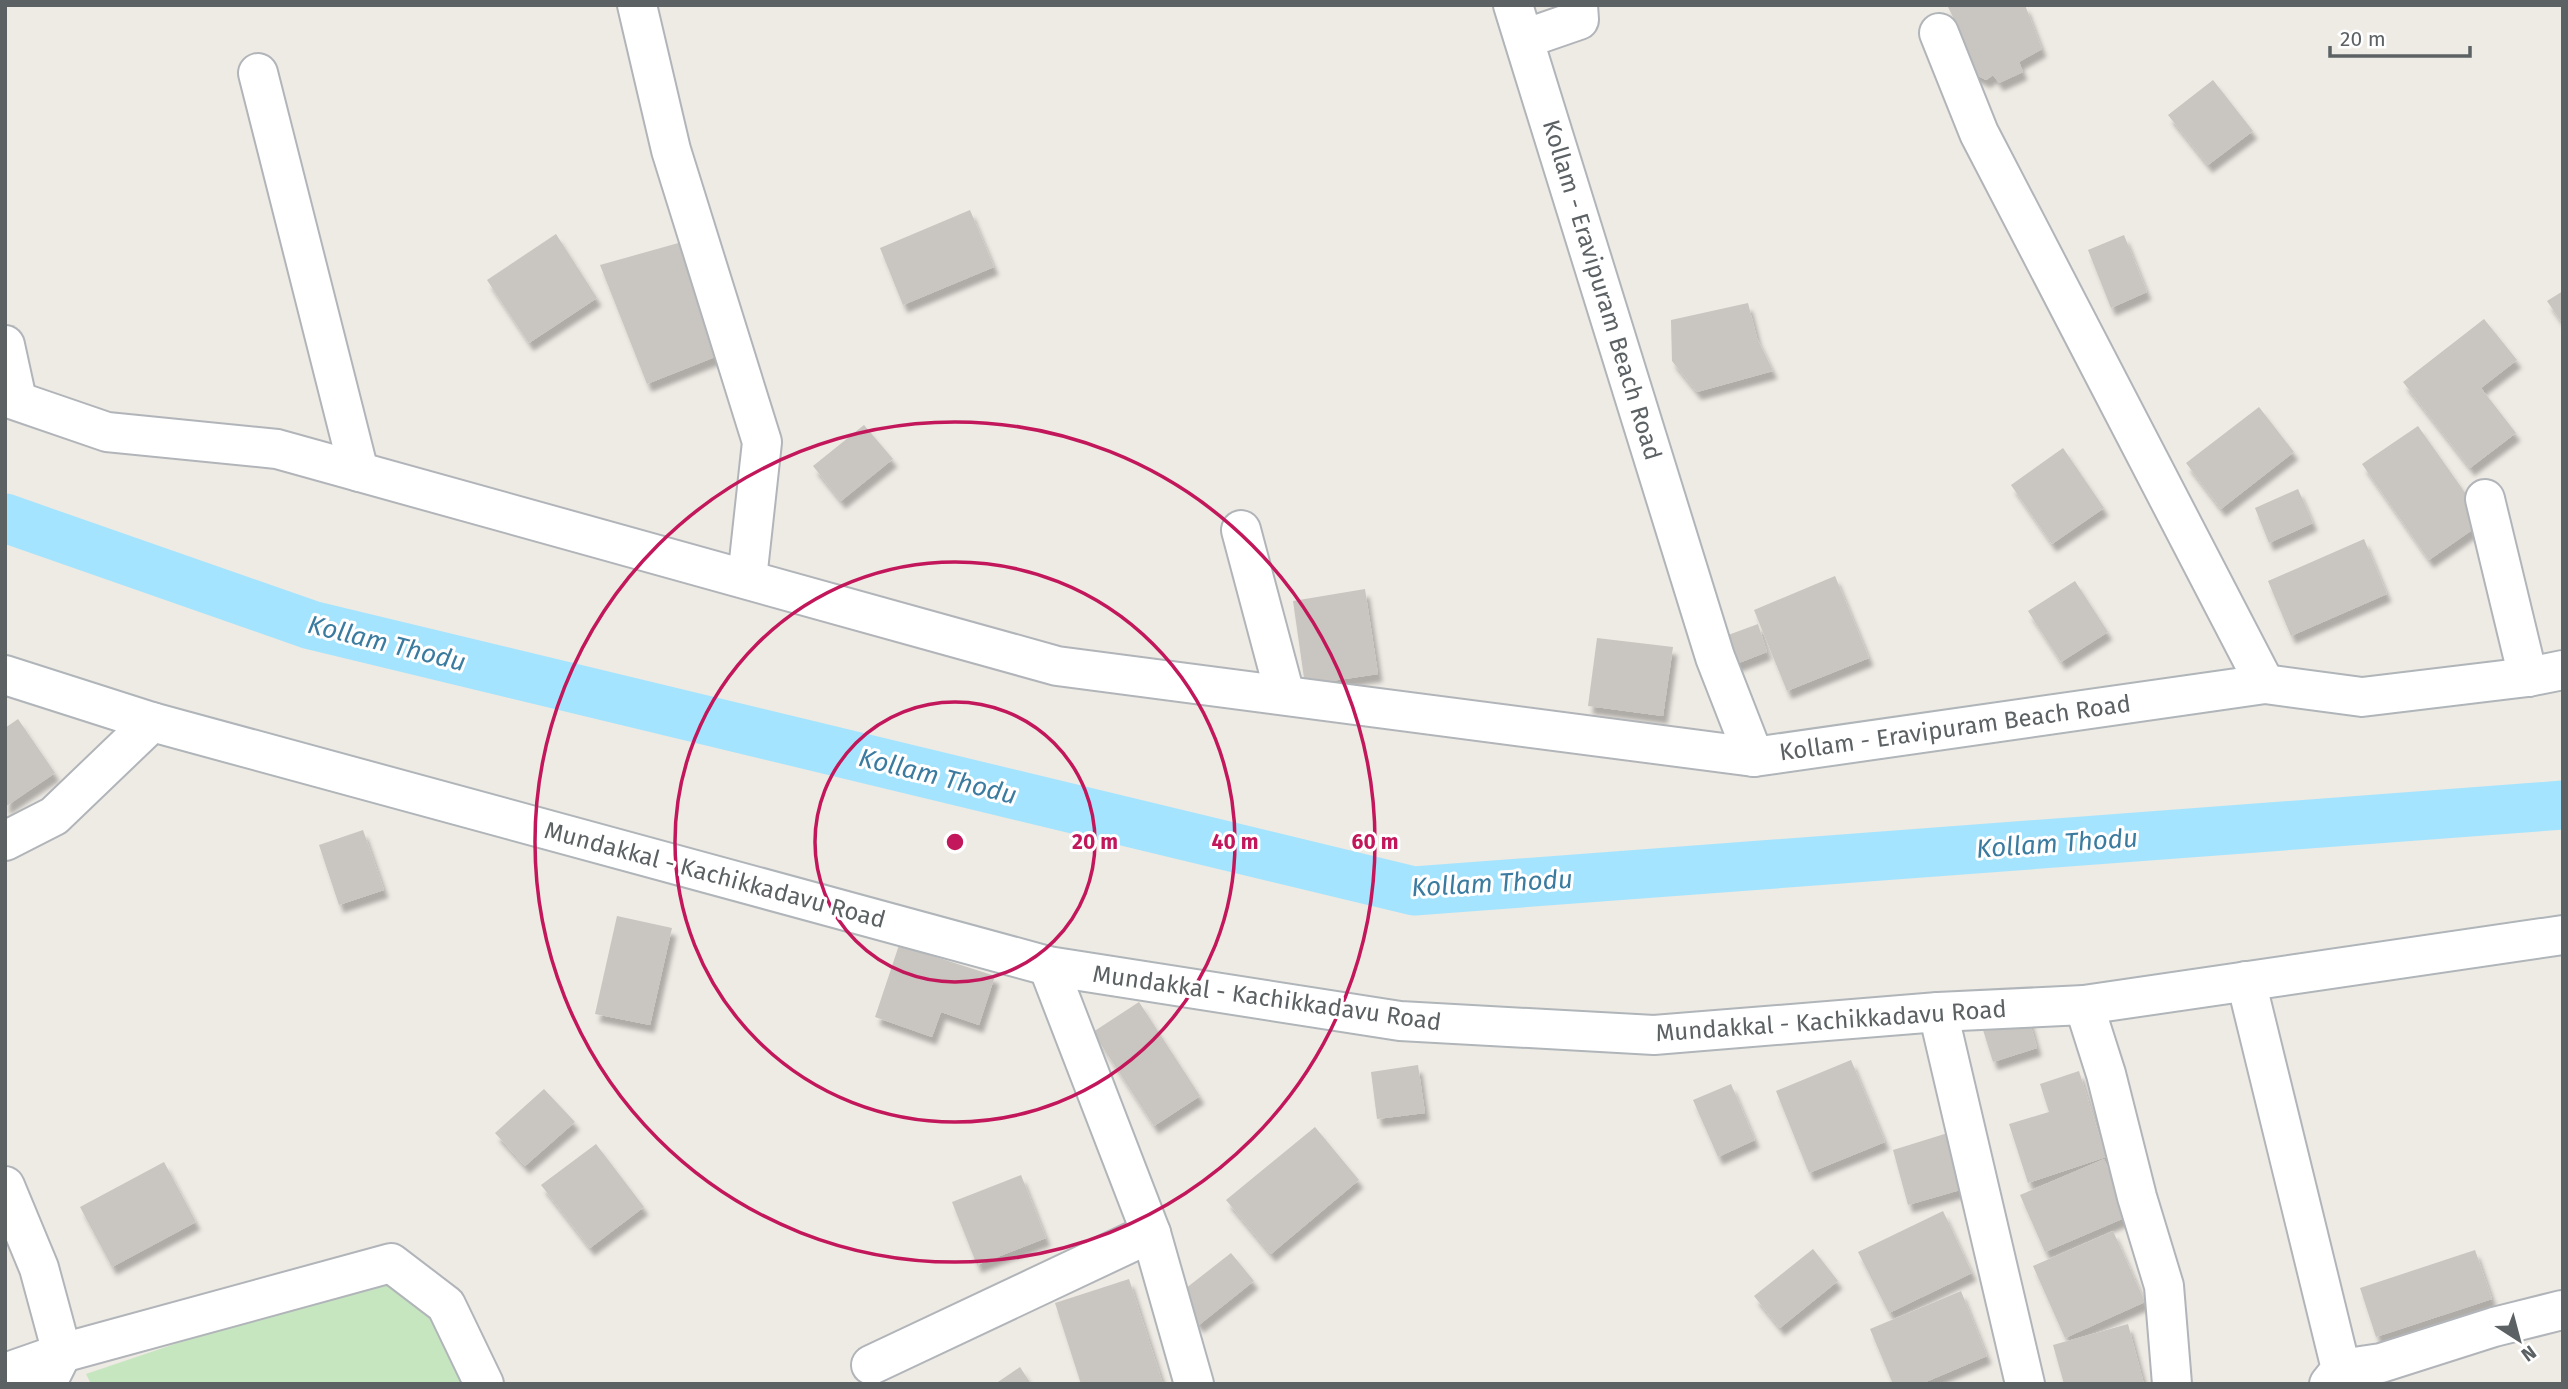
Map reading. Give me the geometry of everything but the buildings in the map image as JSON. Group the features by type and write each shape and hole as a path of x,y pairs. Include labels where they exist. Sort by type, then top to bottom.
{"street":[{"path":"637,5 671,150 762,442 747,579"},
{"path":"1518,22 1579,20 1578,5"},
{"name":"Kollam - Eravipuram Beach Road","path":"1518,22 1715,657 1754,757 2265,684 2362,697 2545,674"},
{"path":"1939,33 1979,133 2265,684"},
{"path":"258,73 359,472"},
{"path":"5,345 11,398 107,432 277,449 1057,666 1754,757"},
{"path":"2485,499 2545,674"},
{"path":"1241,530 1285,695"},
{"name":"Mundakkal - Kachikkadavu Road","path":"5,675 152,722 1048,966 1400,1021 1654,1035 1938,1012 2084,1005 2563,935"},
{"path":"5,841 54,816 152,722"},
{"path":"1048,966 1151,1233 1194,1384"},
{"path":"2246,981 2335,1376 2494,1327 2562,1310"},
{"path":"2084,1005 2106,1074 2137,1197 2164,1286 2172,1384"},
{"path":"1938,1012 2025,1384"},
{"path":"5,1186 39,1268 55,1368"},
{"path":"872,1365 1151,1233"},
{"path":"5,1373 55,1368 391,1263 446,1305 484,1384"}],"green space":[{"path":"379,1275 431,1313 468,1384 91,1384 86,1374"}],"waterway":[{"name":"Kollam Thodu","path":"5,518 311,625 1414,891 2563,805"}]}
